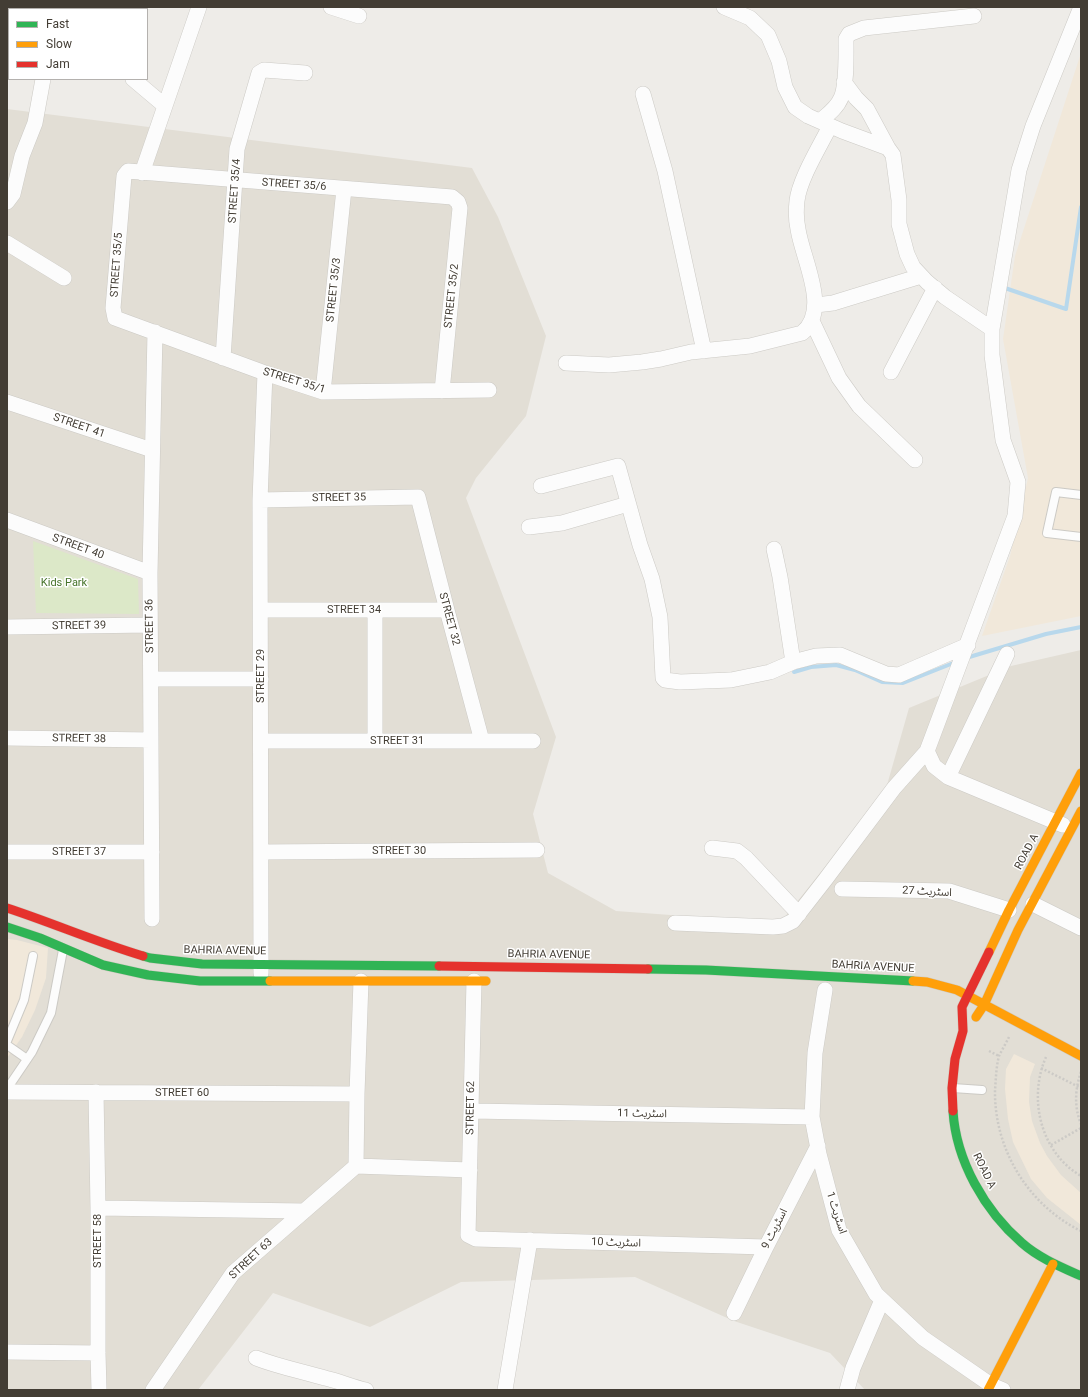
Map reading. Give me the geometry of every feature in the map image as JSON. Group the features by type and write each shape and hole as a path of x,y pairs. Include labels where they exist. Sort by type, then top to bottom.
{"street":[{"path":"135,172 165,106 199,7"},
{"path":"331,7 359,16"},
{"path":"724,7 750,18 768,35 779,61 785,87 795,107 808,116 825,124 888,148"},
{"path":"675,923 774,927 783,926 793,921 894,788 927,751 1015,516 1018,482 1004,440 992,355 992,328 1020,170 1033,126 1081,7"},
{"path":"566,363 609,365 642,362 691,352 750,346 802,333 807,329 812,321 816,305 798,229 797,206 800,187 825,124 842,97 846,39 849,34 864,28 974,16"},
{"name":"STREET 35/4","path":"223,358 237,149 259,73 264,70 305,73"},
{"path":"7,202 13,194 22,156 35,122 43,80"},
{"path":"134,80 165,106"},
{"path":"844,82 856,98 867,109 893,155 899,200 899,224 907,254 913,267 945,297 992,328"},
{"path":"644,94 665,171 704,351"},
{"name":"STREET 35/6","path":"135,172 452,197 458,202"},
{"name":"STREET 35/5","path":"135,172 124,176 113,308 115,318 155,332"},
{"name":"STREET 35/3","path":"323,392 344,189"},
{"name":"STREET 35/2","path":"442,391 460,208 458,202"},
{"path":"7,243 64,278"},
{"path":"816,305 833,303 921,276"},
{"path":"891,372 935,288"},
{"path":"812,321 839,378 858,406 914,460"},
{"name":"STREET 35/1","path":"155,332 223,358 323,392 489,390"},
{"name":"STREET 36","path":"152,919 150,573 155,332"},
{"name":"STREET 29","path":"261,980 260,500 265,372"},
{"name":"STREET 41","path":"7,402 152,450"},
{"path":"541,486 618,466 640,546 652,579 660,617 663,678 665,680 680,682 731,680 770,672 793,662 816,656 840,655 886,674 899,675 966,649"},
{"name":"STREET 35","path":"260,500 418,497"},
{"name":"STREET 32","path":"418,497 446,610 482,741"},
{"path":"529,527 562,523 628,504"},
{"name":"STREET 40","path":"7,520 150,573"},
{"path":"774,549 780,577 793,662"},
{"name":"STREET 34","path":"261,610 446,610"},
{"path":"375,610 375,741"},
{"name":"STREET 39","path":"7,627 150,625"},
{"path":"948,777 1007,654"},
{"path":"151,679 261,679"},
{"name":"STREET 38","path":"7,738 151,740"},
{"name":"STREET 31","path":"261,741 533,741"},
{"path":"927,751 934,766 948,777 1071,829"},
{"name":"ROAD A","path":"1081,773 1009,910 968,995 959,1006 963,1031 955,1059 952,1088 954,1123 963,1158 978,1190 998,1219 1023,1244 1053,1264 1081,1276"},
{"name":"ROAD A","path":"963,1031 981,1017 984,1005 1018,930 1081,811"},
{"path":"712,848 737,851 746,858 799,914"},
{"name":"STREET 30","path":"261,852 537,850"},
{"name":"STREET 37","path":"7,852 152,852"},
{"name":"اسٹریٹ 27","path":"842,889 949,891 1009,910"},
{"path":"1033,904 1081,928"},
{"name":"BAHRIA AVENUE","path":"7,908 46,921 106,945 150,958 202,964 706,970 927,982 957,990 968,995 1081,1056"},
{"path":"7,927 40,938 102,965 148,975 200,981 261,980 495,982"},
{"path":"361,981 356,1166 470,1170"},
{"name":"STREET 62","path":"468,1234 474,981"},
{"name":"اسٹریٹ 1","path":"825,990 815,1053 812,1117 839,1230 876,1294 923,1338 994,1388"},
{"path":"959,1006 981,1017"},
{"name":"STREET 60","path":"7,1092 357,1094"},
{"name":"STREET 58","path":"96,1092 98,1353 100,1390"},
{"name":"اسٹریٹ 11","path":"471,1111 812,1117"},
{"name":"اسٹریٹ 9","path":"734,1313 818,1146"},
{"name":"STREET 63","path":"152,1390 233,1273 356,1166"},
{"path":"98,1208 304,1211"},
{"name":"اسٹریٹ 10","path":"468,1234 476,1239 766,1247"},
{"path":"505,1390 530,1240"},
{"path":"994,1388 1053,1264"},
{"path":"847,1390 853,1368 882,1300"},
{"path":"7,1352 98,1353"},
{"path":"256,1358 284,1368 326,1378 351,1387 366,1390"}],"lane":[{"path":"1081,495 1056,492 1047,533 1081,537"},
{"path":"7,1089 27,1059 51,1013 64,949"},
{"path":"7,1041 24,1000 33,956"},
{"path":"7,1045 27,1059"},
{"path":"952,1088 982,1090"}],"path":[{"path":"1011,1033 999,1056 996,1078 995,1100 1003,1143 1023,1182 1037,1199 1053,1214 1081,1231"},
{"path":"989,1051 999,1056"},
{"path":"1048,1053 1041,1068 1038,1086 1038,1106 1042,1126 1051,1145 1063,1162 1081,1176"},
{"path":"1041,1068 1081,1088"},
{"path":"1081,1072 1077,1086 1076,1103 1081,1124"},
{"path":"1051,1145 1081,1128"}],"shaded area":[{"path":"1081,53 1081,616 982,636 1010,556 1028,478 1003,339 1015,256"},
{"path":"7,109 472,168 498,217 546,336 526,416 476,478 466,498 556,737 533,814 548,873 616,911 780,923 885,792 909,708 1011,666 1081,650 1081,1390 865,1390 830,1353 734,1321 635,1277 461,1282 370,1327 273,1293 198,1390 7,1390"},
{"path":"7,939 48,948 46,978 35,1010 22,1037 7,1058"},
{"path":"1014,1054 1035,1064 1030,1077 1029,1102 1032,1121 1040,1143 1047,1156 1061,1175 1081,1193 1081,1225 1047,1198 1031,1179 1013,1142 1008,1119 1005,1089 1006,1069"}],"green space":[{"name":"Kids Park","path":"33,541 138,579 139,614 36,613"}],"waterway":[{"path":"1005,288 1066,309 1081,207"},
{"path":"966,658 1046,634 1081,627"},
{"path":"794,672 811,667 836,665 855,670 882,682 903,683 956,662"}],"traffic: fast":[{"path":"7,927 40,938 103,965 148,975 200,981 270,981"},
{"path":"143,956 202,964 439,966"},
{"path":"648,969 706,970 913,981"},
{"path":"953,1111 955,1130 966,1166 975,1184 996,1216 1022,1243 1036,1253 1050,1262 1081,1276"}],"traffic: slow":[{"path":"989,952 1009,910 1081,773"},
{"path":"976,1017 984,1005 1018,930 1081,811"},
{"path":"270,981 486,981"},
{"path":"913,981 927,982 957,990 1081,1056"},
{"path":"988,1390 1053,1264"}],"traffic: jam":[{"path":"7,908 108,945 143,956"},
{"path":"953,1111 952,1088 955,1059 963,1031 962,1007 989,952"},
{"path":"439,966 648,969"}]}
